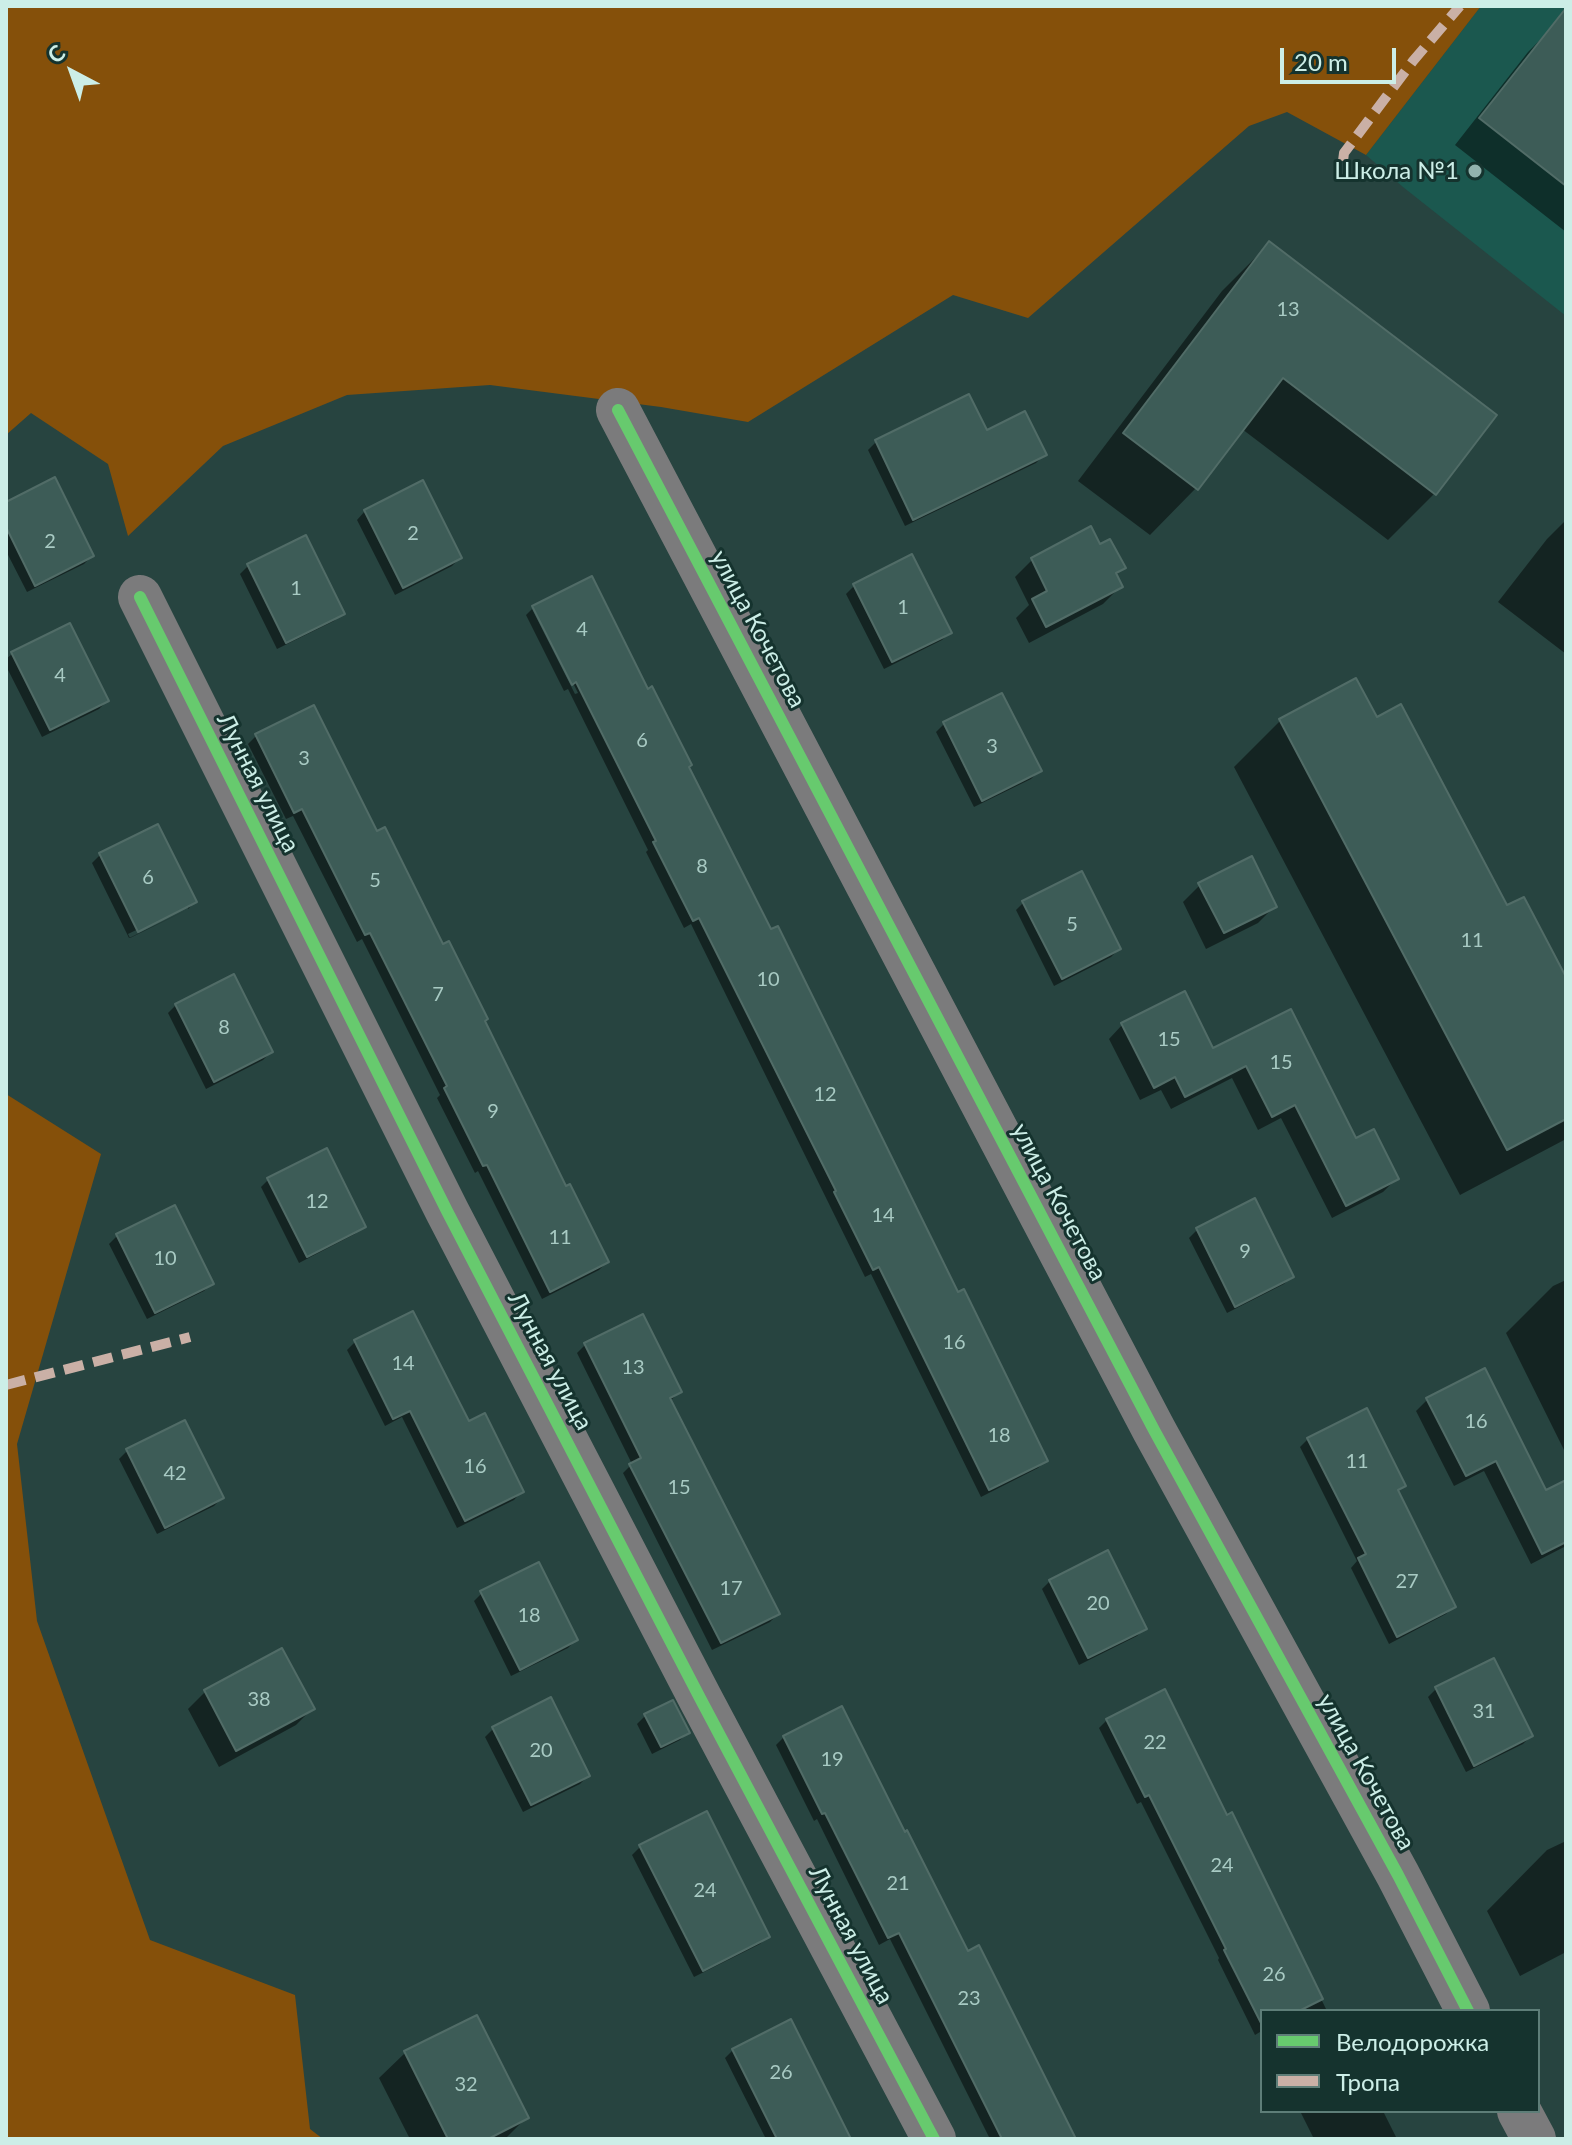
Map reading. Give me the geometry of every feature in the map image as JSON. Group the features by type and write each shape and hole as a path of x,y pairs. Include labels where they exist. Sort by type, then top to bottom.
{"street":[{"name":"улица Кочетова","path":"618,410 1154,1430 1398,1875 1467,2009"},
{"name":"Лунная улица","path":"140,597 447,1211 934,2139"},
{"path":"1520,2113 1534,2139"}],"shaded area":[{"path":"6,6 1481,6 1366,155 1287,112 1249,126 1028,318 953,295 748,422 661,407 490,385 347,395 223,446 128,536 108,464 31,413 6,435"},
{"name":"Школа №1","path":"1481,6 1566,6 1566,316 1366,155"},
{"path":"6,1094 101,1154 17,1444 37,1621 150,1940 295,1995 310,2129 323,2139 6,2139"}],"building":[{"path":"1566,8 1566,186 1479,118"},
{"path":"1269,241 1497,415 1436,495 1283,378 1198,490 1123,433"},
{"path":"969,394 987,430 1025,411 1047,455 913,520 875,440"},
{"path":"55,477 94,556 35,586 6,527 6,502"},
{"path":"423,480 462,558 403,588 364,510"},
{"path":"1091,526 1100,544 1110,539 1126,568 1116,573 1123,587 1046,627 1032,599 1047,591 1031,558"},
{"path":"306,535 345,614 286,643 247,564"},
{"path":"912,554 952,633 892,662 853,584"},
{"path":"592,576 648,689 652,686 771,929 778,926 958,1292 964,1289 1048,1461 989,1490 879,1267 873,1270 699,918 693,921 576,682 572,685 532,606"},
{"path":"70,623 109,701 50,730 11,652"},
{"path":"1356,678 1377,717 1401,704 1507,905 1524,897 1566,977 1566,1119 1507,1150 1279,719"},
{"path":"1002,693 1042,771 982,801 943,722"},
{"path":"314,705 377,831 385,827 443,944 449,941 566,1186 570,1184 609,1262 550,1292 487,1165 483,1166 444,1088 447,1086 370,933 365,935 302,809 294,813 255,734"},
{"path":"158,824 197,902 138,932 99,853"},
{"path":"1252,856 1277,907 1224,933 1198,883"},
{"path":"1082,871 1121,949 1062,979 1022,901"},
{"path":"234,974 273,1052 214,1082 175,1004"},
{"path":"1185,991 1213,1048 1291,1009 1356,1138 1374,1129 1399,1179 1346,1206 1295,1105 1272,1117 1246,1066 1185,1097 1175,1077 1154,1088 1121,1023"},
{"path":"327,1148 366,1227 307,1257 267,1178"},
{"path":"1255,1198 1294,1277 1235,1307 1196,1228"},
{"path":"175,1205 214,1284 155,1313 116,1234"},
{"path":"413,1311 469,1421 485,1413 524,1492 465,1521 410,1411 393,1419 354,1340"},
{"path":"643,1314 682,1392 670,1398 780,1614 721,1643 629,1464 641,1458 584,1343"},
{"path":"1485,1368 1546,1490 1566,1480 1566,1542 1542,1554 1496,1461 1466,1476 1426,1398"},
{"path":"1367,1408 1406,1486 1398,1490 1456,1607 1397,1637 1358,1558 1366,1554 1307,1438"},
{"path":"185,1420 224,1498 165,1528 126,1449"},
{"path":"1108,1550 1147,1629 1088,1658 1049,1580"},
{"path":"539,1562 578,1640 520,1670 480,1591"},
{"path":"282,1648 315,1709 236,1751 204,1690"},
{"path":"1494,1658 1533,1736 1474,1766 1435,1687"},
{"path":"1165,1689 1227,1815 1232,1812 1323,1999 1303,2009 1260,2009 1260,2021 1149,1795 1145,1797 1106,1719"},
{"path":"551,1697 590,1776 531,1805 492,1727"},
{"path":"673,1700 690,1733 661,1747 644,1714"},
{"path":"842,1706 968,1951 979,1945 1076,2139 1002,2139 899,1933 888,1938 783,1736"},
{"path":"707,1811 770,1937 703,1971 639,1845"},
{"path":"477,2015 529,2118 488,2139 448,2139 404,2051"},
{"path":"791,2019 851,2139 777,2139 732,2049"}],"marked path":[{"path":"1343,161 1344,153 1413,61 1460,6"},
{"path":"6,1385 190,1337"}],"cycle path":[{"path":"618,410 1154,1430 1398,1875 1467,2009"},
{"path":"140,597 447,1211 934,2139"}],"place":[{"name":"Школа №1","path":"1475,171"}]}
